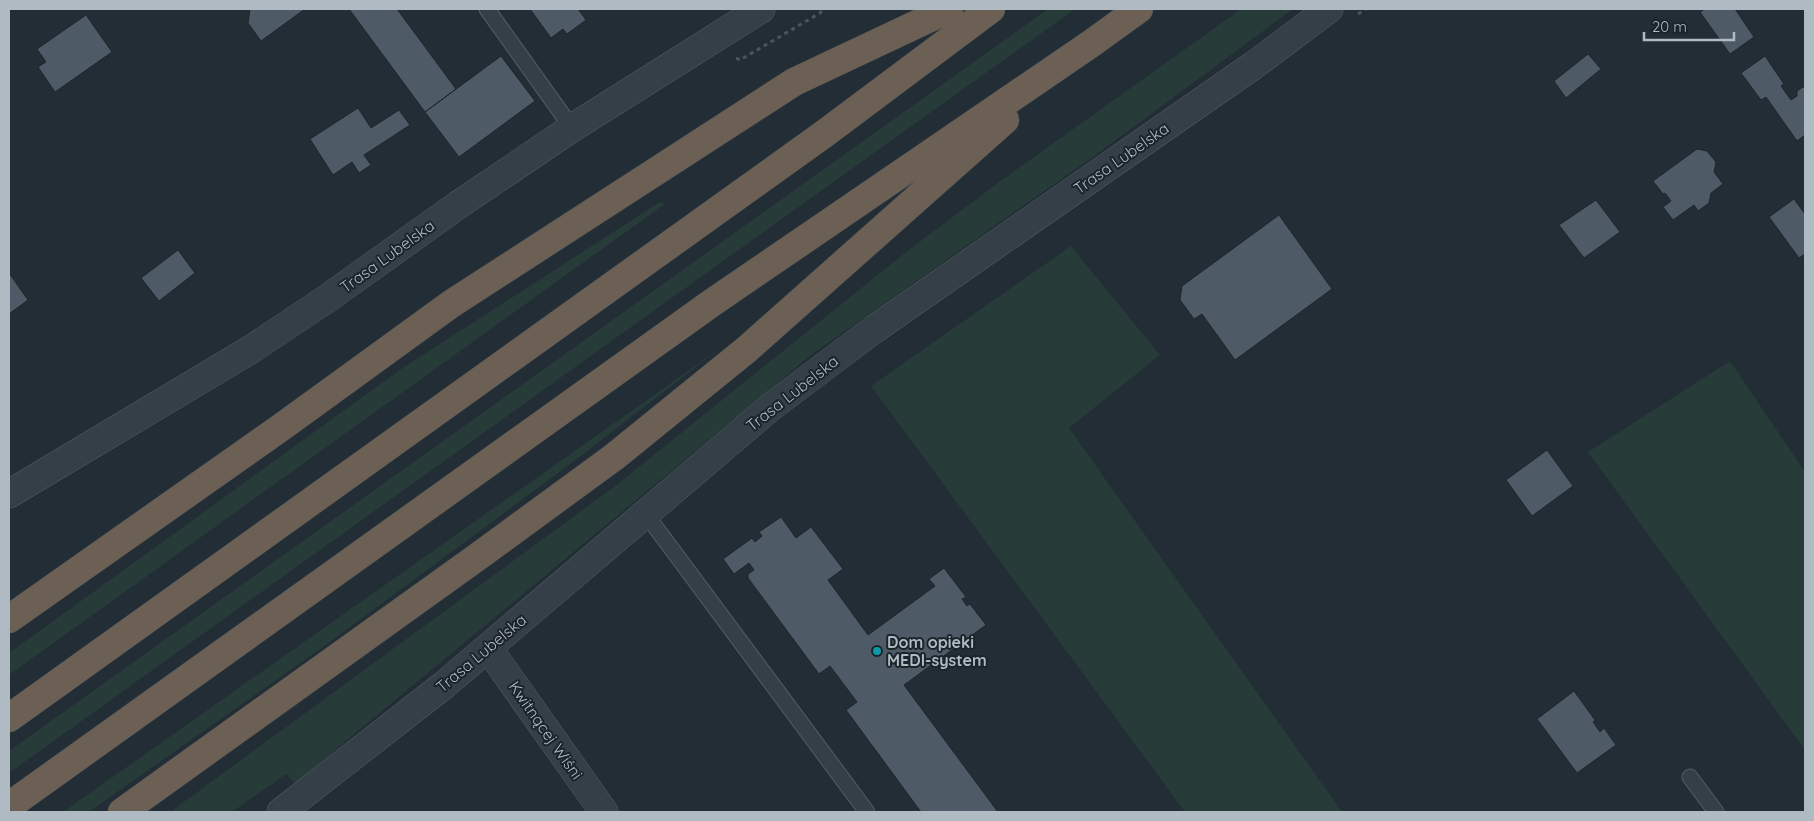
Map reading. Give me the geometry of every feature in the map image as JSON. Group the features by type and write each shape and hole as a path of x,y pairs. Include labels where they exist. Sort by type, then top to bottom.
{"highway":[{"path":"9,619 283,426 451,304 794,82 949,9"},
{"path":"9,718 824,134 990,9"},
{"path":"9,806 713,302 1092,43 1138,9"},
{"path":"122,812 614,457 746,350 1092,43"}],"street":[{"name":"Trasa Lubelska","path":"9,494 250,350 572,128 760,9"},
{"name":"Trasa Lubelska","path":"281,812 406,715 488,648 772,406 873,330 1246,70 1329,9"},
{"name":"Kwitnącej Wiśni","path":"488,648 604,812"}],"lane":[{"path":"487,9 572,128"},
{"path":"645,513 867,812"},
{"path":"1690,777 1716,812"}],"path":[{"path":"1357,15 1366,9"}],"green space":[{"path":"1048,9 1075,9 9,773 9,751"},
{"path":"1241,9 1293,9 1097,154 811,355 296,784 286,774 232,812 170,812 614,487 906,252 999,182"},
{"path":"660,202 665,204 9,675 9,653 404,367"},
{"path":"1071,246 1160,355 1069,428 1342,812 1185,812 871,386"},
{"path":"722,347 577,459 330,642 89,812 63,812"},
{"path":"1730,361 1805,472 1805,750 1588,452"}],"building":[{"path":"250,9 305,9 261,41 248,23"},
{"path":"349,9 397,9 456,89 425,112"},
{"path":"530,9 578,9 586,20 567,34 563,29 551,38"},
{"path":"1705,9 1735,9 1754,37 1730,54 1700,12"},
{"path":"86,15 112,52 55,92 38,67 46,62 37,49"},
{"path":"1588,54 1601,69 1566,98 1554,81"},
{"path":"501,56 535,101 459,157 425,112"},
{"path":"1765,56 1784,84 1781,86 1791,100 1797,96 1797,91 1803,87 1805,88 1805,135 1797,141 1766,97 1761,100 1741,73"},
{"path":"358,108 371,128 399,110 410,125 364,155 371,165 359,173 352,162 333,175 310,139"},
{"path":"1697,149 1707,151 1716,162 1714,172 1723,184 1711,193 1709,203 1698,211 1694,205 1673,220 1663,207 1671,201 1653,181"},
{"path":"1794,199 1805,214 1805,254 1799,258 1769,217"},
{"path":"1596,200 1620,232 1584,258 1559,225"},
{"path":"1279,215 1332,289 1235,360 1202,314 1194,319 1180,300 1182,286"},
{"path":"178,250 195,273 159,301 141,278"},
{"path":"9,273 28,300 9,314"},
{"path":"1547,450 1573,486 1532,516 1506,480"},
{"name":"Dom opieki MEDI-system","path":"781,517 796,538 811,527 843,569 828,580 868,635 935,586 929,579 944,568 966,597 962,599 967,606 970,604 986,625 904,685 998,812 921,812 846,710 857,702 830,666 819,674 748,578 748,574 754,570 749,563 734,574 723,559 752,538 755,542 762,536 759,532"},
{"path":"1574,691 1595,720 1593,722 1600,732 1604,728 1616,745 1577,773 1537,719"}],"place":[{"name":"Dom opieki MEDI-system","path":"877,651"}]}
